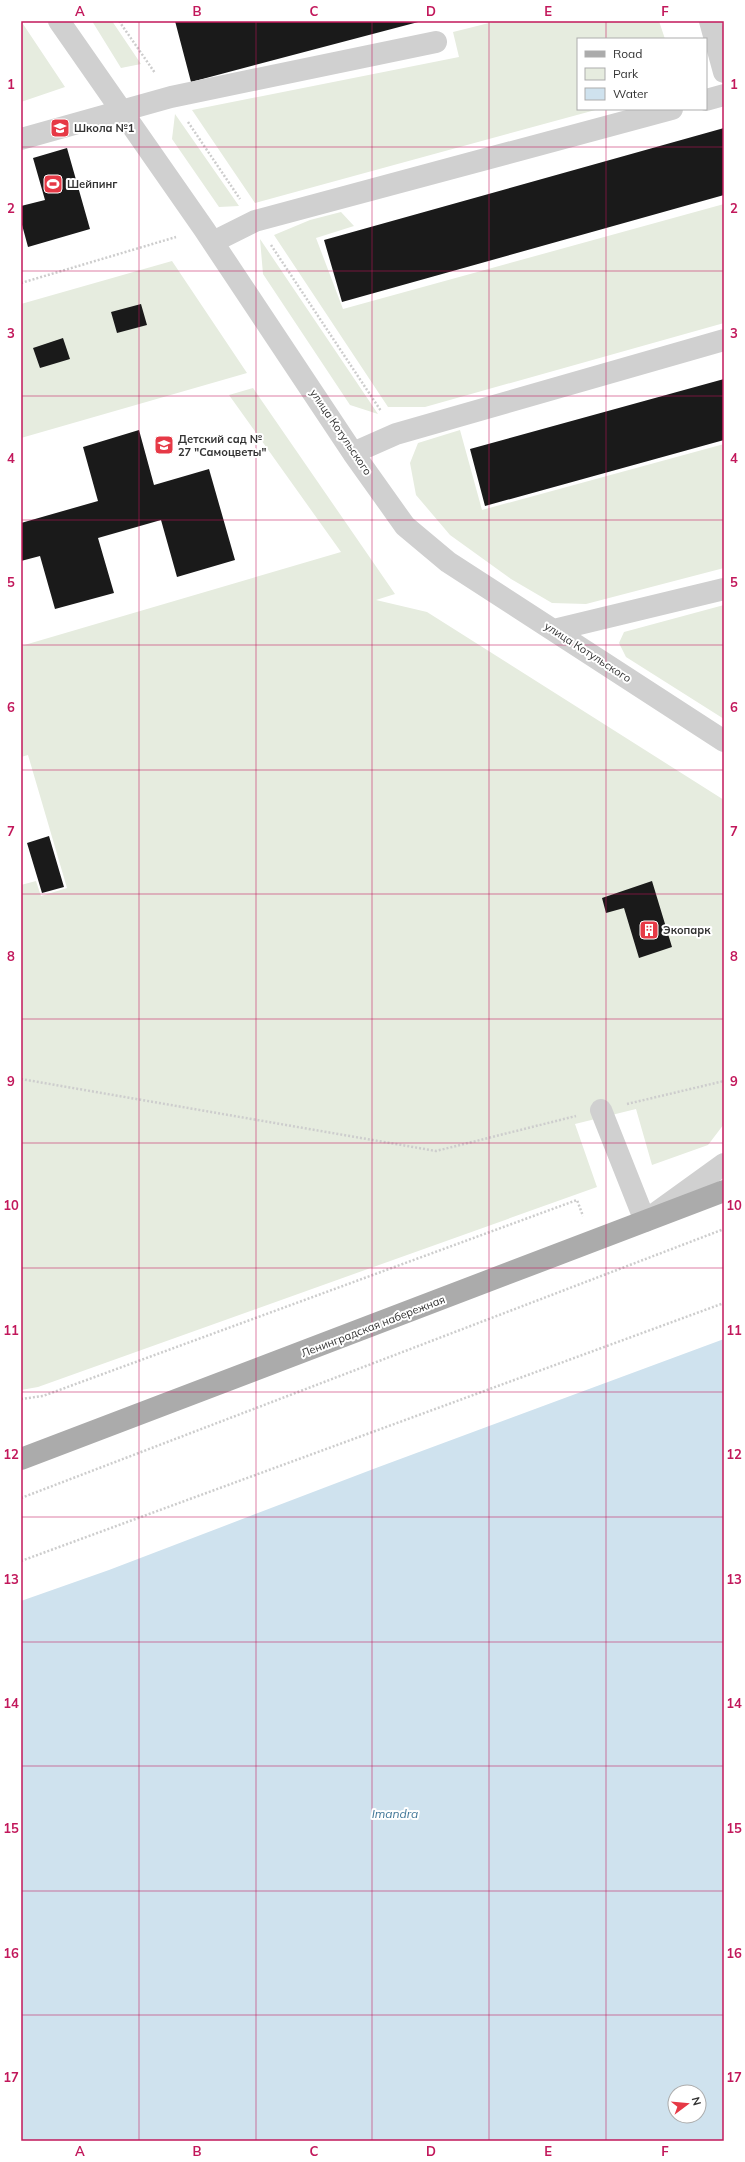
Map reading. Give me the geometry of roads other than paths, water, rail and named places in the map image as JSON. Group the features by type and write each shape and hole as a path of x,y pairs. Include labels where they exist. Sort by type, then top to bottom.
{"main road":[{"name":"Ленинградская набережная","path":"21,1459 724,1191"}],"street":[{"name":"улица Котульского","path":"62,21 121,111 208,236 353,453 405,526 448,562 724,741"},
{"path":"710,21 724,72"},
{"path":"21,139 171,97 436,42"},
{"path":"707,100 724,95"},
{"path":"208,236 255,221 668,110"},
{"path":"353,453 396,434 724,340"},
{"path":"554,630 724,589"},
{"path":"601,1110 645,1221 724,1164"}],"water":[{"name":"Imandra","path":"724,1339 724,2141 21,2141 21,1601 109,1570 376,1468"}],"place":[{"name":"Школа №1","path":"60,128"},
{"name":"Шейпинг","path":"53,184"},
{"name":"Детский сад № 27 \"Самоцветы\"","path":"164,445"},
{"name":"Экопарк","path":"649,930"}]}
